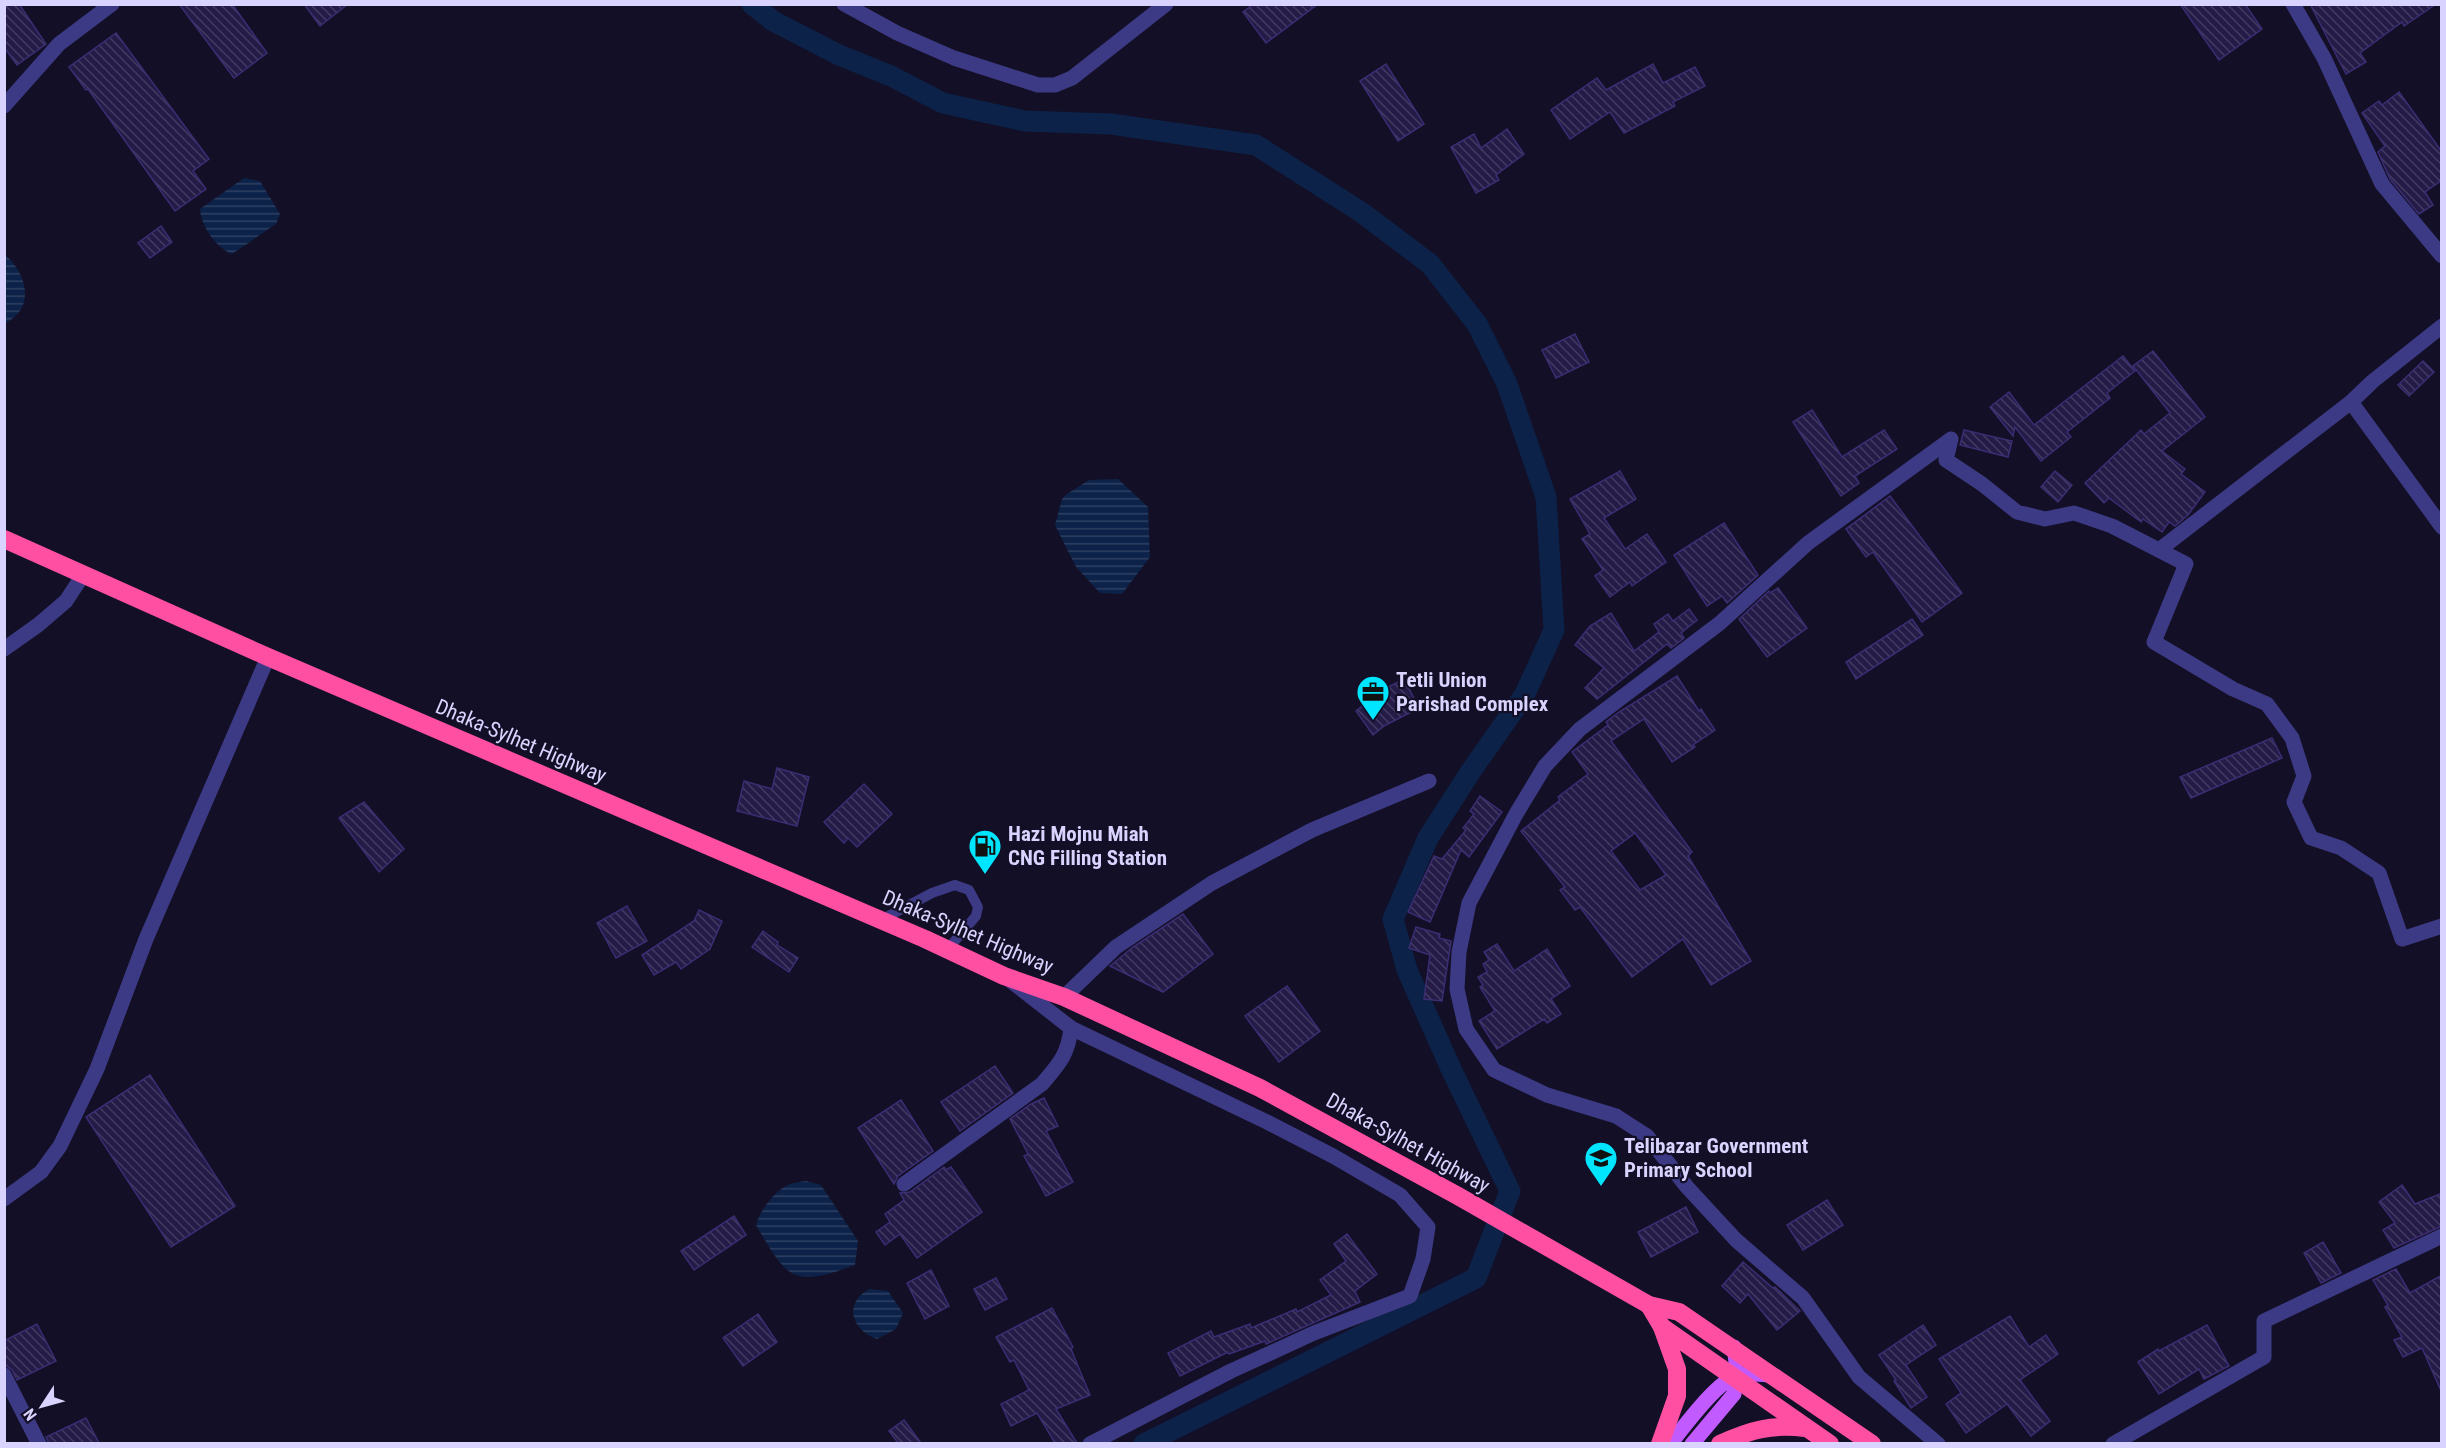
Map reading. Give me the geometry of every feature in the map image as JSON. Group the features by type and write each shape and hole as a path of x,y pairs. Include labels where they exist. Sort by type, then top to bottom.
{"highway":[{"name":"Dhaka-Sylhet Highway","path":"4,539 268,657 881,920 1004,976 1064,997 1260,1088 1439,1186 1611,1285 1649,1305 1679,1312 1734,1347 1872,1443"},
{"path":"1649,1305 1662,1327 1677,1369 1677,1396 1660,1443"},
{"path":"1662,1327 1830,1443"},
{"path":"1720,1443 1742,1433 1781,1425 1807,1428"}],"main road":[{"path":"1692,1443 1734,1394 1736,1376 1734,1347"},
{"path":"1670,1443 1722,1383 1736,1376 1749,1374 1776,1376"}],"street":[{"path":"4,106 59,44 112,4"},
{"path":"844,4 897,33 954,58 1038,85 1055,86 1072,78 1166,4"},
{"path":"2293,4 2324,58 2382,184 2442,256"},
{"path":"2159,550 2351,402 2373,381 2442,326"},
{"path":"2351,402 2442,527"},
{"path":"1938,1443 1860,1377 1803,1298 1736,1240 1687,1187 1647,1136 1616,1116 1547,1095 1494,1070 1466,1029 1457,989 1459,952 1469,903 1516,813 1545,766 1580,729 1720,623 1808,543 1951,439 1946,460 1982,484 2017,512 2045,519 2074,513 2112,526 2186,564 2154,642 2233,689 2266,704 2292,738 2304,776 2294,802 2311,838 2341,848 2379,873 2402,939 2442,926"},
{"path":"4,649 38,625 66,601 83,574"},
{"path":"4,1199 41,1172 60,1146 97,1069 146,939 268,657"},
{"path":"1064,997 1116,947 1212,883 1312,830 1429,780"},
{"path":"1004,976 1071,1028 1267,1122 1333,1156 1400,1195 1428,1227 1423,1259 1410,1296 1314,1333 1231,1371 1090,1443"},
{"path":"904,1184 1042,1084 1069,1047 1071,1028"},
{"path":"2113,1443 2264,1357 2264,1321 2442,1236"},
{"path":"4,1376 39,1443"}],"lane":[{"path":"881,920 932,893 955,885 969,890 978,907 976,916 947,950"}],"water":[{"path":"244,178 260,181 280,214 276,224 232,254 220,247 210,236 200,209"},
{"path":"5,255 19,271 25,290 21,309 15,317 5,323"},
{"path":"1118,479 1148,507 1150,557 1122,594 1100,593 1076,567 1055,525 1062,499 1067,494 1089,480"},
{"path":"806,1181 821,1185 858,1241 855,1265 818,1276 805,1277 794,1274 776,1258 756,1225 764,1208 776,1193 788,1185"},
{"path":"869,1289 888,1291 903,1313 896,1329 877,1339 865,1333 854,1318 854,1305 859,1297"}],"building":[{"path":"4,4 19,4 46,44 17,65 4,47"},
{"path":"179,4 232,4 267,53 234,78"},
{"path":"304,4 348,4 320,26"},
{"path":"1254,4 1318,4 1266,43 1243,12"},
{"path":"2180,4 2245,4 2262,29 2219,60"},
{"path":"2310,4 2436,4 2404,26 2402,22 2360,53 2366,62 2346,74"},
{"path":"116,33 209,159 193,171 206,189 175,211 88,89 86,90 69,67"},
{"path":"1386,64 1424,124 1398,141 1360,81"},
{"path":"1653,64 1663,83 1695,67 1705,86 1673,102 1675,106 1624,133 1610,112 1570,139 1551,110 1597,78 1606,90"},
{"path":"2399,92 2442,152 2442,180 2425,192 2433,205 2419,214 2390,179 2378,152 2385,146 2362,113 2379,101 2382,105"},
{"path":"1507,129 1524,154 1496,175 1499,180 1476,193 1451,147 1474,134 1481,148"},
{"path":"161,226 172,242 150,258 138,243"},
{"path":"1575,334 1589,362 1556,378 1542,350"},
{"path":"2153,351 2205,417 2162,451 2185,469 2181,474 2205,492 2188,515 2175,526 2169,522 2162,532 2143,519 2141,522 2109,498 2104,503 2085,483 2141,430 2144,434 2170,413 2133,366"},
{"path":"2123,356 2135,371 2107,393 2110,398 2067,432 2071,437 2041,461 2015,427 2013,436 1990,407 2009,392 2034,425"},
{"path":"2423,361 2434,372 2409,396 2398,385"},
{"path":"1812,410 1842,457 1884,430 1897,449 1855,476 1859,483 1841,496 1793,422"},
{"path":"1964,430 2012,441 2008,457 1960,445"},
{"path":"1620,471 1636,499 1604,518 1625,549 1647,534 1666,562 1632,586 1630,582 1610,597 1595,576 1603,570 1582,539 1590,534 1570,499"},
{"path":"2055,471 2072,485 2058,502 2041,487"},
{"path":"1890,496 1962,593 1922,622 1873,552 1866,557 1846,529"},
{"path":"1724,523 1758,575 1727,603 1722,596 1707,606 1674,555"},
{"path":"1778,588 1807,628 1767,657 1739,619 1769,591 1770,593"},
{"path":"1689,609 1697,620 1681,633 1684,638 1671,648 1667,644 1597,699 1585,688 1604,668 1575,645 1590,626 1611,613 1634,651 1659,632 1654,624 1668,614 1673,621"},
{"path":"1912,619 1923,635 1856,679 1846,662"},
{"path":"1677,676 1699,711 1701,709 1715,730 1672,762 1644,719 1611,741 1692,852 1688,856 1751,961 1711,985 1683,939 1632,977 1580,907 1575,910 1560,890 1565,887 1521,831 1560,800 1558,797 1588,774 1572,752 1608,725 1606,722","holes":["1635,833 1666,875 1640,890 1611,851"]},
{"path":"1404,679 1419,708 1384,726 1373,735 1356,711 1375,696 1374,694"},
{"path":"2272,738 2282,758 2191,798 2180,777"},
{"path":"777,768 809,777 797,826 737,811 744,781 772,789"},
{"path":"864,784 892,814 857,847 848,838 844,843 824,822"},
{"path":"1480,796 1502,812 1469,857 1461,850 1430,922 1408,912 1434,856 1442,859 1466,830 1463,828 1474,814 1470,811"},
{"path":"364,802 404,849 379,872 339,818"},
{"path":"627,906 647,941 616,958 597,923"},
{"path":"699,910 722,921 710,949 681,969 676,962 654,975 642,955 694,921"},
{"path":"1183,914 1213,954 1163,992 1110,966 1133,947"},
{"path":"1416,927 1440,934 1439,938 1451,941 1442,1001 1424,999 1430,955 1409,948"},
{"path":"763,931 778,942 777,945 798,958 789,972 752,947"},
{"path":"1497,944 1514,971 1547,949 1570,986 1551,999 1561,1014 1547,1023 1544,1019 1497,1049 1479,1021 1495,1011 1480,987 1483,985 1478,977 1487,972 1483,964 1489,960 1484,952"},
{"path":"1287,986 1320,1031 1279,1062 1245,1016"},
{"path":"995,1066 1013,1093 960,1131 941,1102"},
{"path":"150,1075 235,1206 171,1247 86,1117"},
{"path":"1044,1098 1058,1126 1046,1131 1073,1182 1046,1196 1024,1156 1028,1154 1010,1119"},
{"path":"901,1100 933,1151 898,1176 894,1184 858,1128"},
{"path":"944,1167 946,1170 951,1167 982,1212 917,1258 900,1234 885,1245 876,1232 890,1222 885,1214 904,1200 900,1193 910,1192"},
{"path":"2402,1185 2415,1204 2442,1193 2442,1226 2394,1248 2383,1230 2395,1223 2379,1202"},
{"path":"1827,1200 1843,1225 1803,1250 1787,1225"},
{"path":"1686,1207 1698,1232 1651,1257 1638,1232"},
{"path":"734,1216 746,1235 694,1270 681,1251"},
{"path":"1347,1234 1377,1274 1355,1291 1360,1302 1266,1344 1265,1341 1229,1354 1228,1352 1180,1376 1168,1353 1211,1331 1214,1337 1250,1324 1251,1328 1296,1309 1297,1312 1331,1295 1320,1280 1346,1261 1334,1244"},
{"path":"2323,1242 2341,1273 2321,1283 2304,1253"},
{"path":"1743,1262 1773,1288 1775,1287 1800,1311 1777,1330 1748,1294 1740,1303 1722,1286"},
{"path":"2396,1269 2410,1293 2442,1275 2442,1393 2422,1348 2403,1357 2394,1340 2402,1337 2385,1307 2388,1305 2373,1280"},
{"path":"931,1270 949,1306 925,1319 907,1283"},
{"path":"996,1278 1007,1299 985,1310 974,1289"},
{"path":"1052,1308 1073,1347 1071,1349 1090,1395 1056,1409 1077,1443 1055,1443 1037,1413 1011,1426 1001,1404 1029,1390 1014,1360 1010,1362 996,1337"},
{"path":"758,1314 777,1342 743,1366 723,1338"},
{"path":"2010,1316 2029,1347 2046,1335 2058,1354 2020,1380 2050,1421 2031,1436 2007,1404 1966,1433 1946,1404 1961,1393 1939,1359"},
{"path":"37,1324 56,1361 17,1380 12,1370 4,1364 4,1341"},
{"path":"1923,1325 1936,1345 1906,1365 1927,1397 1911,1408 1879,1355"},
{"path":"2207,1325 2229,1366 2204,1379 2199,1369 2159,1394 2138,1362 2158,1349 2159,1351"},
{"path":"86,1418 99,1443 49,1443 46,1437"},
{"path":"904,1420 921,1443 898,1443 889,1431"}],"waterway":[{"path":"752,4 773,21 839,55 891,76 943,103 1025,121 1111,124 1256,145 1361,212 1430,264 1477,324 1507,384 1546,497 1554,630 1525,694 1428,838 1393,919 1407,970 1452,1071 1510,1191 1476,1278 1144,1444"}],"place":[{"name":"Tetli Union Parishad Complex","path":"1373,721"},
{"name":"Hazi Mojnu Miah CNG Filling Station","path":"985,875"},
{"name":"Telibazar Government Primary School","path":"1601,1187"}]}
